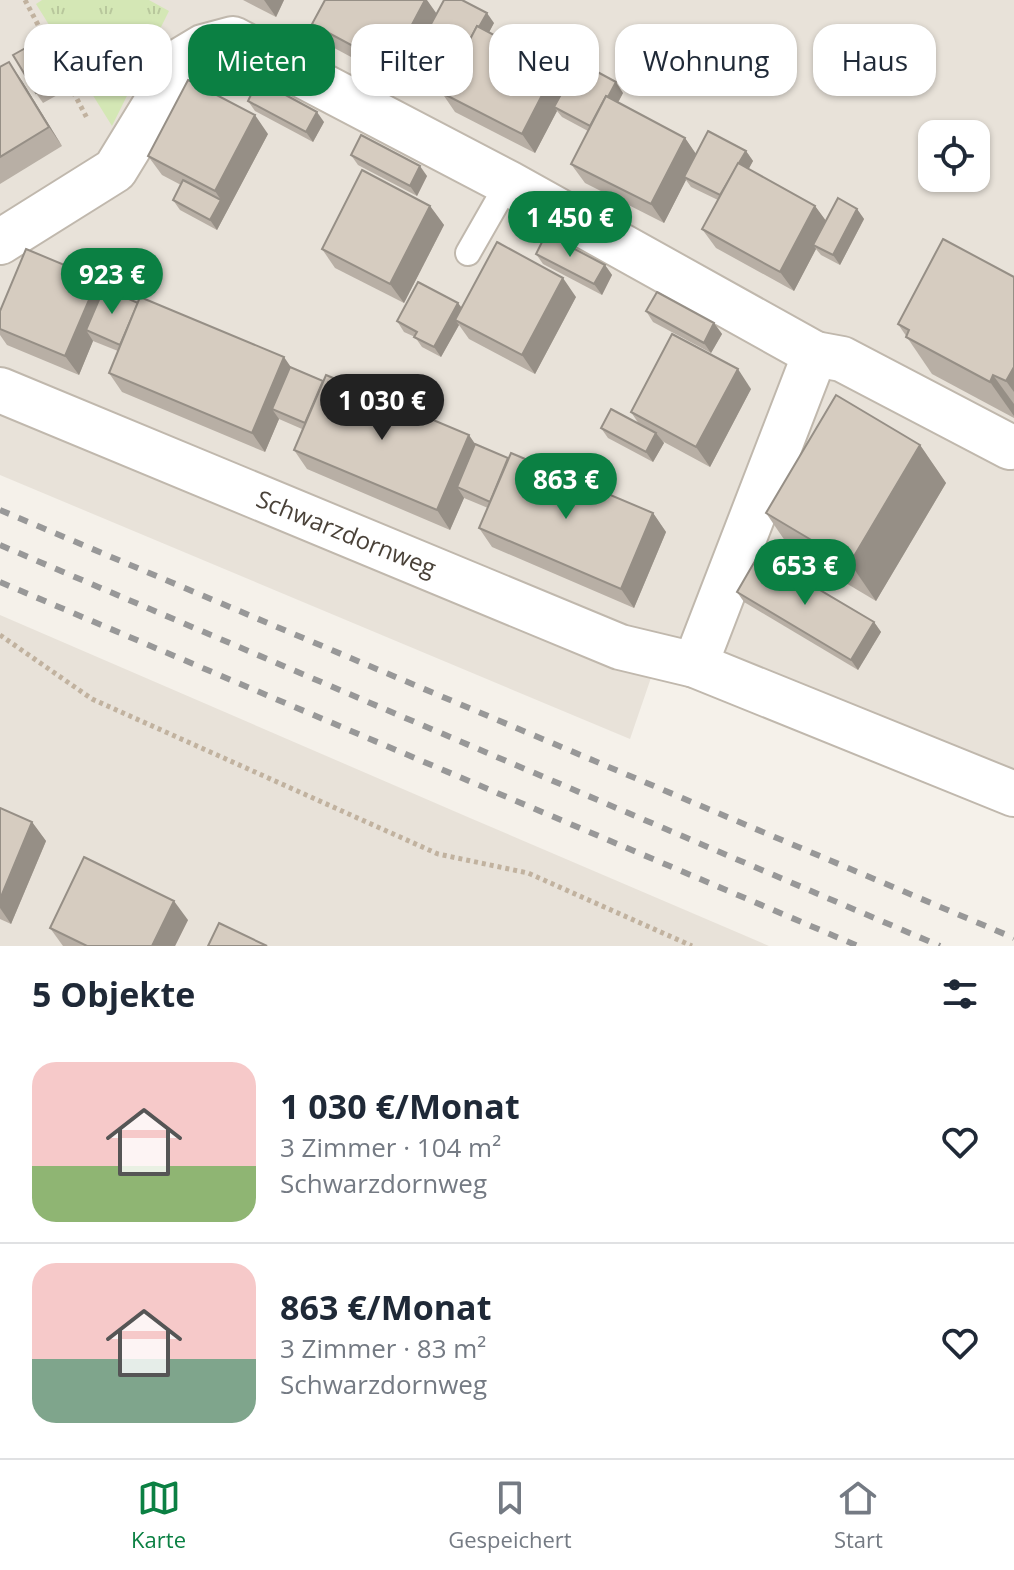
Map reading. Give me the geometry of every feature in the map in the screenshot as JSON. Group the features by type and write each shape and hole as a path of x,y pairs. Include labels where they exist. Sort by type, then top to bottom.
{"street":[{"path":"0,242 115,170 183,59 210,44 233,39 508,183 815,354 842,359 1010,447"},
{"path":"695,665 815,354"},
{"name":"Schwarzdornweg","path":"0,390 620,647 695,665 1014,794"}],"lane":[{"path":"468,253 508,183"}],"path":[{"path":"25,0 115,170"},
{"path":"0,635 92,699 438,854 528,873 692,946"}],"shaded area":[{"path":"0,0 1014,0 1014,772 665,637 630,739 0,475"},
{"path":"0,615 470,818 769,946 0,946"}],"green space":[{"path":"42,0 149,0 169,11 163,24 48,24 36,4"},
{"path":"93,96 127,96 112,126"}],"building":[{"path":"325,0 425,0 412,24 351,24 351,45 335,36 335,24 312,24"},
{"path":"444,0 462,0 487,13 473,34 473,24 431,24"},
{"path":"477,26 489,32 489,96 542,96 522,134 448,96 473,96 473,34"},
{"path":"24,49 24,73 13,55"},
{"path":"9,62 24,86 24,96 30,96 49,127 0,157 0,67"},
{"path":"599,73 615,81 590,126 554,107 560,96 599,96"},
{"path":"188,80 188,96 219,96 255,115 215,191 148,156"},
{"path":"250,96 288,96 317,112 306,132 248,101"},
{"path":"606,96 685,138 651,204 571,164"},
{"path":"708,131 746,151 720,195 684,177"},
{"path":"361,135 420,166 410,186 351,155"},
{"path":"738,163 815,206 780,272 702,229"},
{"path":"362,170 430,206 390,284 322,249"},
{"path":"183,180 221,200 210,220 173,200"},
{"path":"838,198 857,209 833,255 813,245"},
{"path":"546,234 605,265 594,284 536,254"},
{"path":"943,239 1014,277 1014,367 1006,381 993,375 990,382 906,337 909,330 898,324"},
{"path":"497,242 563,278 522,355 455,320"},
{"path":"26,249 98,279 65,356 0,329 0,311"},
{"path":"418,282 458,303 434,347 414,337 417,332 397,321"},
{"path":"104,288 138,303 120,345 86,330"},
{"path":"657,292 714,323 704,343 646,311"},
{"path":"140,297 284,357 252,433 109,373"},
{"path":"672,334 738,369 696,447 631,412"},
{"path":"290,367 323,381 305,423 272,409"},
{"path":"326,375 469,435 437,510 294,450"},
{"path":"836,395 920,445 850,563 766,513"},
{"path":"611,409 656,433 646,452 601,428"},
{"path":"475,444 508,458 490,502 457,487"},
{"path":"511,453 653,513 621,589 479,528"},
{"path":"759,554 874,622 851,660 737,592"},
{"path":"0,808 32,822 0,899"},
{"path":"84,857 174,901 152,946 87,946 50,928"},
{"path":"219,923 267,946 208,946"}],"railway":[{"path":"0,510 1014,938"},
{"path":"0,545 940,946"},
{"path":"0,582 858,946"}]}
